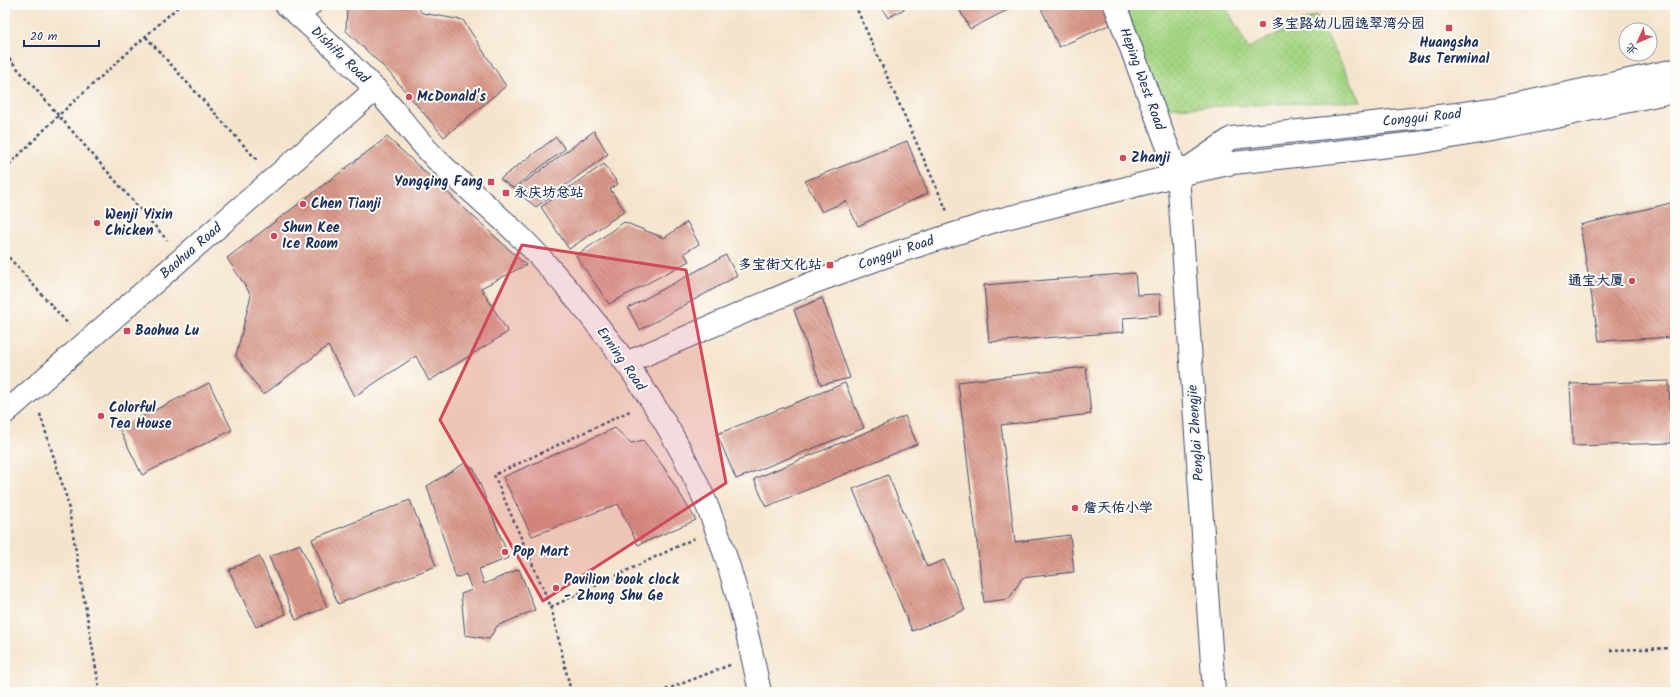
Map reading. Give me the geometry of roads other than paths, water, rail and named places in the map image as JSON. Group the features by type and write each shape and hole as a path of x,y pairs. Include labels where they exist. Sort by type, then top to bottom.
{"street":[{"name":"Heping West Road","path":"1115,5 1178,175"},
{"name":"Dishifu Road","path":"298,8 376,89"},
{"name":"Conggui Road","path":"1178,175 1232,138 1499,108 1675,70"},
{"name":"Baohua Road","path":"5,413 376,89"},
{"name":"Enning Road","path":"376,89 436,159 536,253 590,314 626,363 650,401 696,482 716,528 738,596 760,692"},
{"name":"Conggui Road","path":"626,363 812,283 895,252 998,220 1178,175 1233,163 1417,143 1514,126 1675,91"},
{"path":"1411,119 1468,133"},
{"name":"Penglai Zhengjie","path":"1178,175 1214,692"}],"place":[{"name":"多宝路幼儿园逸翠湾分园","path":"1263,24"},
{"name":"Huangsha Bus Terminal","path":"1449,28"},
{"name":"McDonald's","path":"409,97"},
{"name":"Zhanji","path":"1123,158"},
{"name":"Yongqing Fang","path":"491,182"},
{"name":"永庆坊总站","path":"506,193"},
{"name":"Chen Tianji","path":"303,204"},
{"name":"Wenji Yixin Chicken","path":"97,223"},
{"name":"Shun Kee Ice Room","path":"274,236"},
{"name":"多宝街文化站","path":"830,265"},
{"name":"通宝大厦","path":"1632,281"},
{"name":"Baohua Lu","path":"127,331"},
{"name":"Colorful Tea House","path":"101,416"},
{"name":"詹天佑小学","path":"1075,508"},
{"name":"Pop Mart","path":"505,552"},
{"name":"Pavilion book clock - Zhong Shu Ge","path":"556,588"}]}
